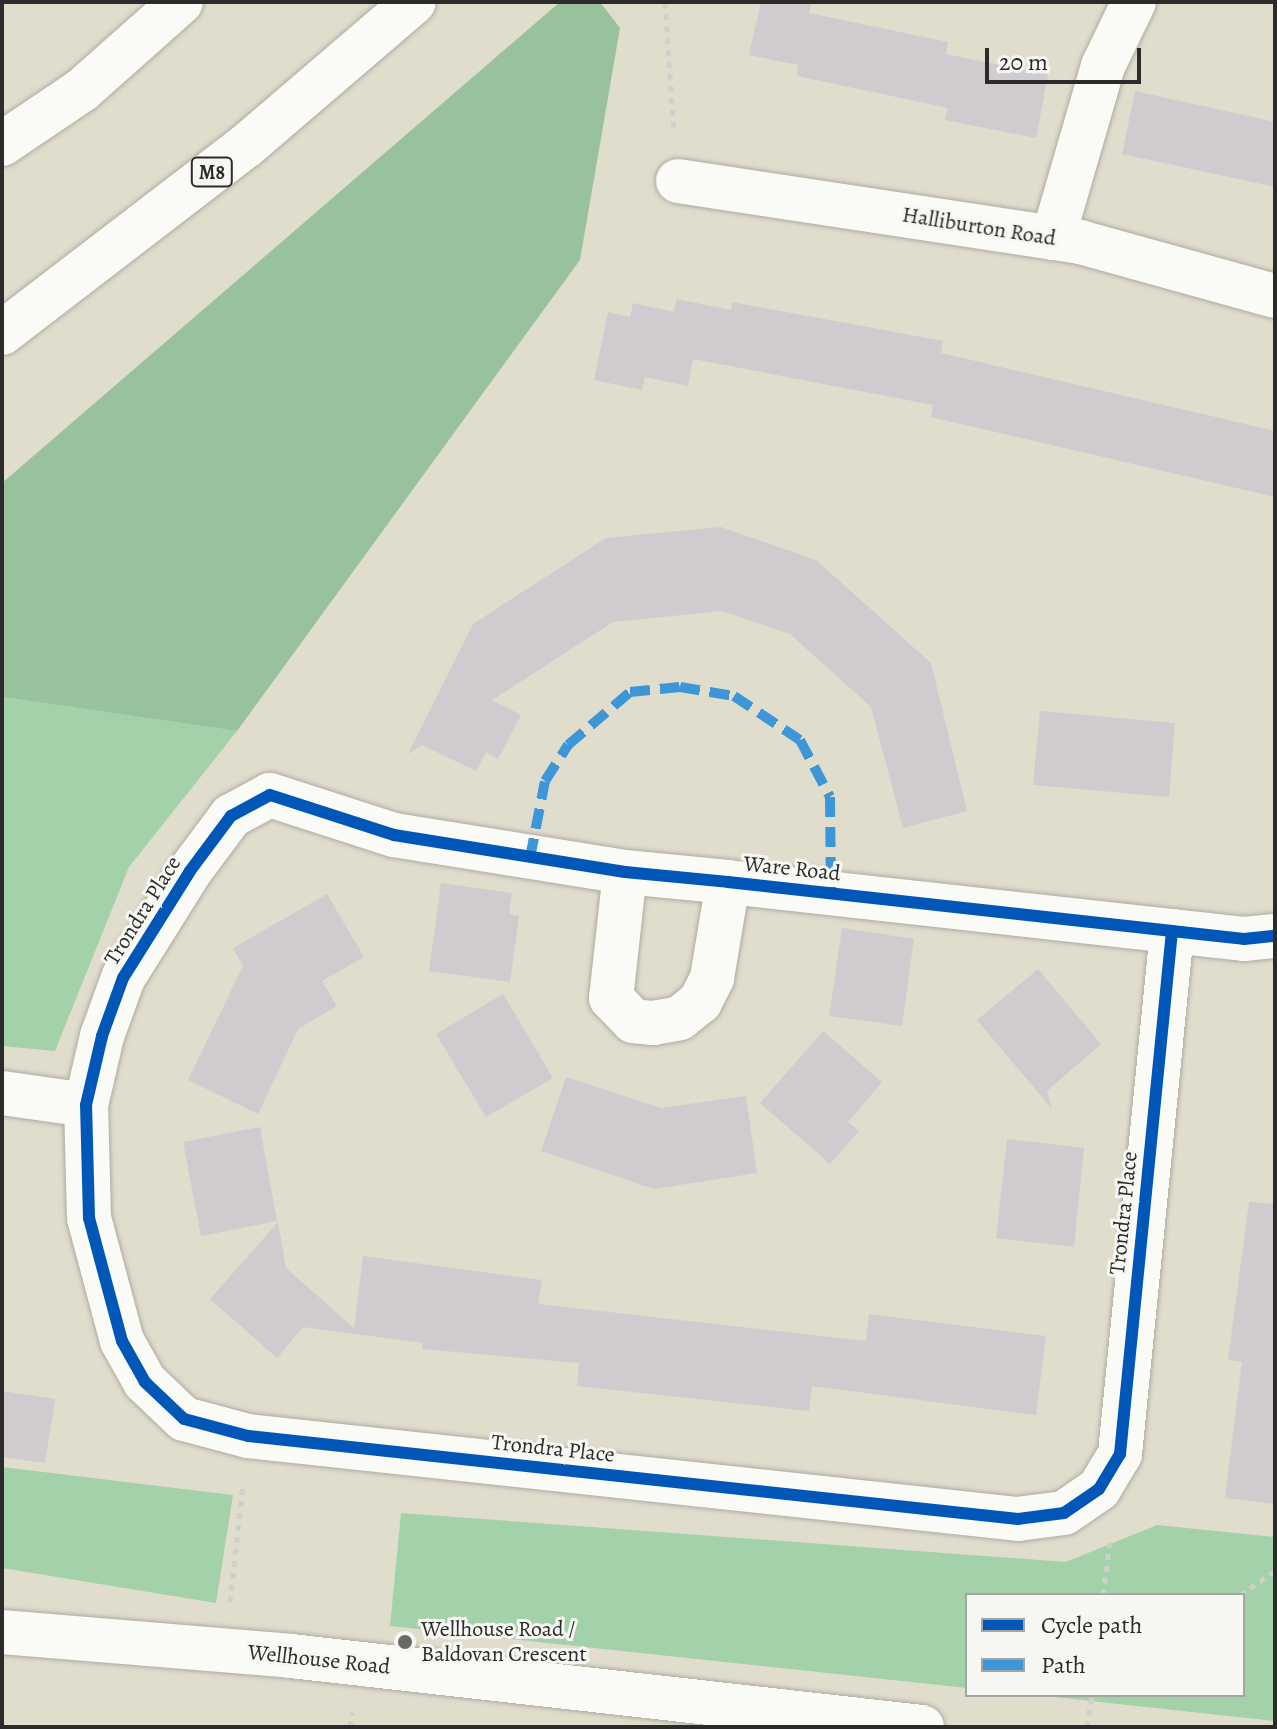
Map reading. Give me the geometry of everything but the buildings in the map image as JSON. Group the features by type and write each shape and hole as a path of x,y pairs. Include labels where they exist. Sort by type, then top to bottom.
{"main road":[{"path":"2,144 82,90 181,2"},
{"name":"M8","path":"2,333 246,146 414,2"},
{"path":"1053,238 1103,66 1134,2"},
{"name":"Halliburton Road","path":"678,181 1053,238 1275,296"},
{"name":"Trondra Place","path":"311,804 270,795 231,816 190,871 123,978 86,1105 89,1218 102,1284 145,1382 184,1419 248,1436 1002,1517 1064,1513 1099,1489 1120,1454 1172,931"},
{"name":"Ware Road","path":"311,804 394,835 625,872 1172,931 1275,936"},
{"path":"625,872 611,998 633,1021 653,1023 680,1018 700,1002 712,978 728,882"},
{"path":"2,1093 86,1105"},
{"name":"Wellhouse Road","path":"2,1632 291,1656 922,1727"}],"path":[{"path":"665,2 678,181"},
{"path":"1243,1593 1275,1571"},
{"path":"1087,1727 1092,1697"}],"green space":[{"path":"560,2 600,2 620,28 580,260 237,731 2,697 2,483"},
{"path":"2,697 237,731 129,867 55,1051 2,1046"},
{"path":"2,1467 233,1495 216,1603 2,1568"},
{"path":"401,1513 1066,1562 1157,1525 1275,1537 1275,1721 1054,1697 1245,1697 1245,1593 965,1593 965,1688 390,1626"}],"marked path":[{"path":"530,858 545,781 568,745 630,692 680,687 734,696 800,740 830,797 831,893"}],"cycle path":[{"path":"1172,931 1120,1454 1099,1489 1064,1513 1018,1519 248,1436 184,1419 145,1382 122,1341 89,1218 86,1105 102,1036 123,978 190,871 231,816 270,795 394,835 625,872 728,882 1172,931 1244,939 1275,936"}],"place":[{"name":"Wellhouse Road / Baldovan Crescent","path":"405,1642"}]}
